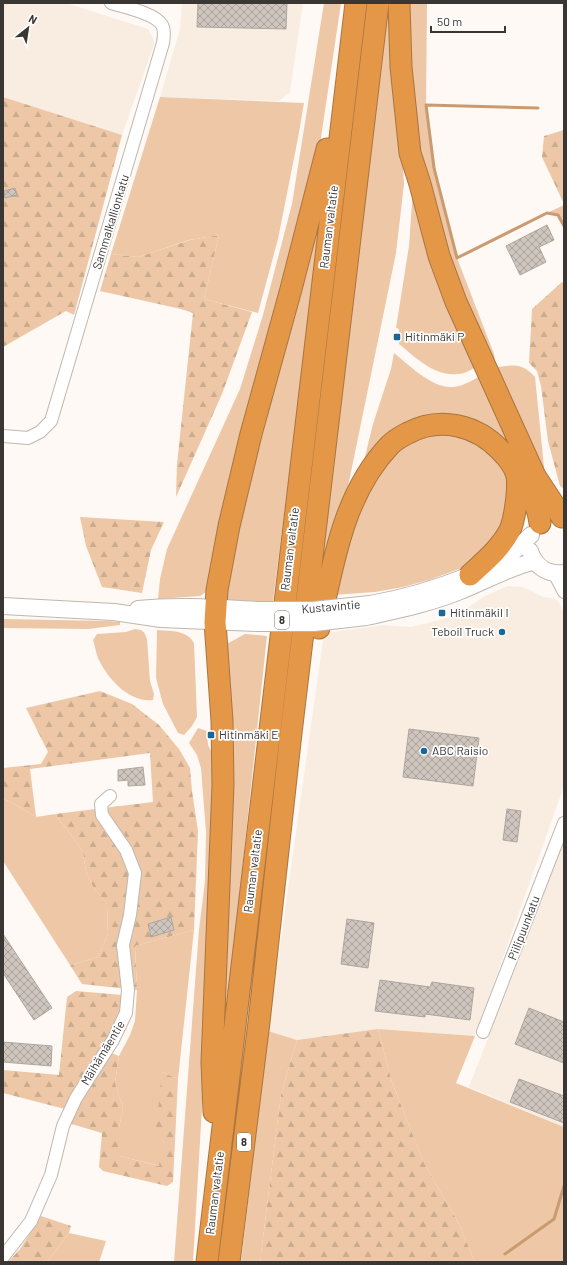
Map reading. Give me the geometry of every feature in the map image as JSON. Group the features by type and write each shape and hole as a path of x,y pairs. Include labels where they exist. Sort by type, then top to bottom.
{"highway":[{"name":"Rauman valtatie","path":"206,1262 356,3"},
{"name":"Rauman valtatie","path":"229,1262 258,1030 291,733 378,3"},
{"path":"399,3 401,67 410,153 420,184 439,256 456,302 535,476 563,517"},
{"path":"216,1182 212,1062 223,785 223,752 216,615 217,590 229,526 249,442 313,206 350,57"},
{"path":"291,733 312,660 335,552 347,514 361,485 380,456 392,444 416,428 427,425 450,424 474,432 495,444 505,455 517,476 529,490 537,505 536,529"},
{"path":"470,575 491,556 510,530 515,515 517,476"}],"main road":[{"path":"559,573 546,571 535,561 530,549 536,529 547,519 563,517"},
{"name":"Kustavintie","path":"368,611 393,600 449,584 496,565 507,558 536,529"},
{"name":"Kustavintie","path":"3,606 114,612 161,619 216,615 258,616 313,610 368,611 417,605 444,597 518,566 535,561"}],"street":[{"name":"Sammalkallionkatu","path":"3,436 28,438 40,432 51,421 163,43 163,26 159,20 110,3"},
{"path":"559,573 564,592"},
{"name":"Mäihämäentie","path":"3,1257 31,1220 51,1174 63,1126 76,1098 112,1040 126,1013 128,990 123,945 130,915 135,873 126,850 102,815 101,804 110,796"},
{"name":"Piilipuunkatu","path":"483,1032 564,823"}],"shaded area":[{"path":"3,3 66,3 148,29 155,42 122,135 3,97"},
{"path":"182,3 303,3 290,92 279,101 160,97 180,29"},
{"path":"508,586 522,587 543,597 552,598 558,601 564,613 564,786 475,1036 378,1029 297,1040 268,1031 324,633 384,625 411,627 455,616 485,596"},
{"path":"564,842 564,1127 469,1087"}],"green space":[{"path":"324,3 341,3 320,144 206,592 200,596 158,599 160,579 167,549 240,389 263,315 292,204"},
{"path":"388,3 393,3 404,184 396,253 344,506 317,598"},
{"path":"409,3 427,3 426,105 438,185 457,258 494,354 496,367 522,367 535,377 545,477 449,262 420,166 411,99"},
{"path":"3,97 122,135 74,315 66,311 3,347"},
{"path":"160,97 304,103 278,239 258,313 204,299 219,235 189,240 138,257 111,254"},
{"path":"564,130 564,204 542,157 544,136"},
{"path":"413,188 478,366 463,373 450,374 433,369 399,344 399,329 396,328 409,246"},
{"path":"323,194 307,335 273,601 231,601 226,598 236,528"},
{"path":"564,205 564,226 558,215 547,213"},
{"path":"219,235 204,299 252,312 222,394 176,497 177,464 193,313 100,291 111,254 138,257 190,240"},
{"path":"562,282 564,283 564,489 560,486 548,441 541,386 537,371 529,363 532,309"},
{"path":"394,353 414,370 429,380 445,387 461,385 482,375 519,461 441,418 360,477 373,424 391,369"},
{"path":"420,432 463,433 495,457 508,478 509,519 470,565 429,580 403,587 375,592 332,595 352,520 389,455"},
{"path":"80,517 164,522 151,550 142,593 102,587 86,546"},
{"path":"3,619 109,621 120,622 120,625 88,629 3,628"},
{"path":"135,629 143,631 147,639 150,681 154,694 153,700 136,698 120,688 113,681 98,658 93,640 97,634 126,632"},
{"path":"157,630 183,633 194,643 197,717 192,726 184,735 178,733 163,704 156,678"},
{"path":"245,634 267,636 236,927 219,1065 223,646"},
{"path":"100,691 132,704 159,725 179,749 190,768 198,831 194,930 135,946 137,990 82,984 70,965 98,957 108,934 107,904 93,887 86,871 83,853 78,844 55,814 153,802 150,753 30,769 36,817 3,799 3,768 41,764 48,752 26,708"},
{"path":"198,728 207,731 208,745 212,753 216,783 205,1055 193,1262 174,1262 199,930 205,881 206,832 201,768 197,755 189,743"},
{"path":"3,799 36,817 55,814 78,844 83,853 86,871 93,887 107,904 108,934 98,957 70,965 3,861"},
{"path":"194,930 178,1079 162,1072 164,1139 160,1166 119,1156 119,1128 123,1108 115,1083 119,1056 130,1035 135,1021 137,990 135,946"},
{"path":"76,991 122,995 123,1012 65,1109 3,1093 3,1070 59,1075 67,997"},
{"path":"378,1029 475,1036 456,1083 564,1127 564,1262 475,1262 458,1222 424,1163 392,1082"},
{"path":"378,1029 392,1082 424,1163 458,1222 475,1262 260,1262 281,1094 297,1040"},
{"path":"268,1031 297,1040 281,1094 260,1262 241,1262"},
{"path":"108,1052 119,1056 115,1083 123,1108 119,1128 119,1156 159,1166 164,1139 156,1129 162,1072 178,1079 173,1182 167,1186 103,1171 99,1167 102,1133 68,1123"},
{"path":"41,1216 71,1226 69,1233 47,1262 8,1262 20,1249"},
{"path":"69,1233 106,1241 99,1262 47,1262"}],"building":[{"path":"198,3 287,3 286,29 197,27"},
{"path":"15,188 17,195 5,198 4,191"},
{"path":"547,225 554,240 539,247 546,262 520,275 506,246"},
{"path":"409,729 479,738 473,786 403,777"},
{"path":"143,767 145,785 128,786 128,780 118,781 118,770"},
{"path":"507,809 521,811 517,842 503,840"},
{"path":"171,917 174,930 151,937 148,924"},
{"path":"347,919 374,923 368,968 341,964"},
{"path":"3,934 52,1008 34,1020 3,973"},
{"path":"380,980 430,987 432,982 474,988 470,1020 425,1014 425,1017 375,1011"},
{"path":"529,1008 564,1022 564,1063 515,1044"},
{"path":"3,1042 52,1046 51,1066 3,1062"},
{"path":"519,1079 564,1096 564,1123 510,1102"}],"waterway":[{"path":"538,108 426,105 434,168 457,258 547,213 558,215 564,226"},
{"path":"505,1254 554,1219 564,1186"}],"place":[{"name":"Hitinmäki P","path":"397,337"},
{"name":"HitinmäkiI I","path":"442,613"},
{"name":"Teboil Truck","path":"502,632"},
{"name":"Hitinmäki E","path":"211,735"},
{"name":"ABC Raisio","path":"424,751"}]}
